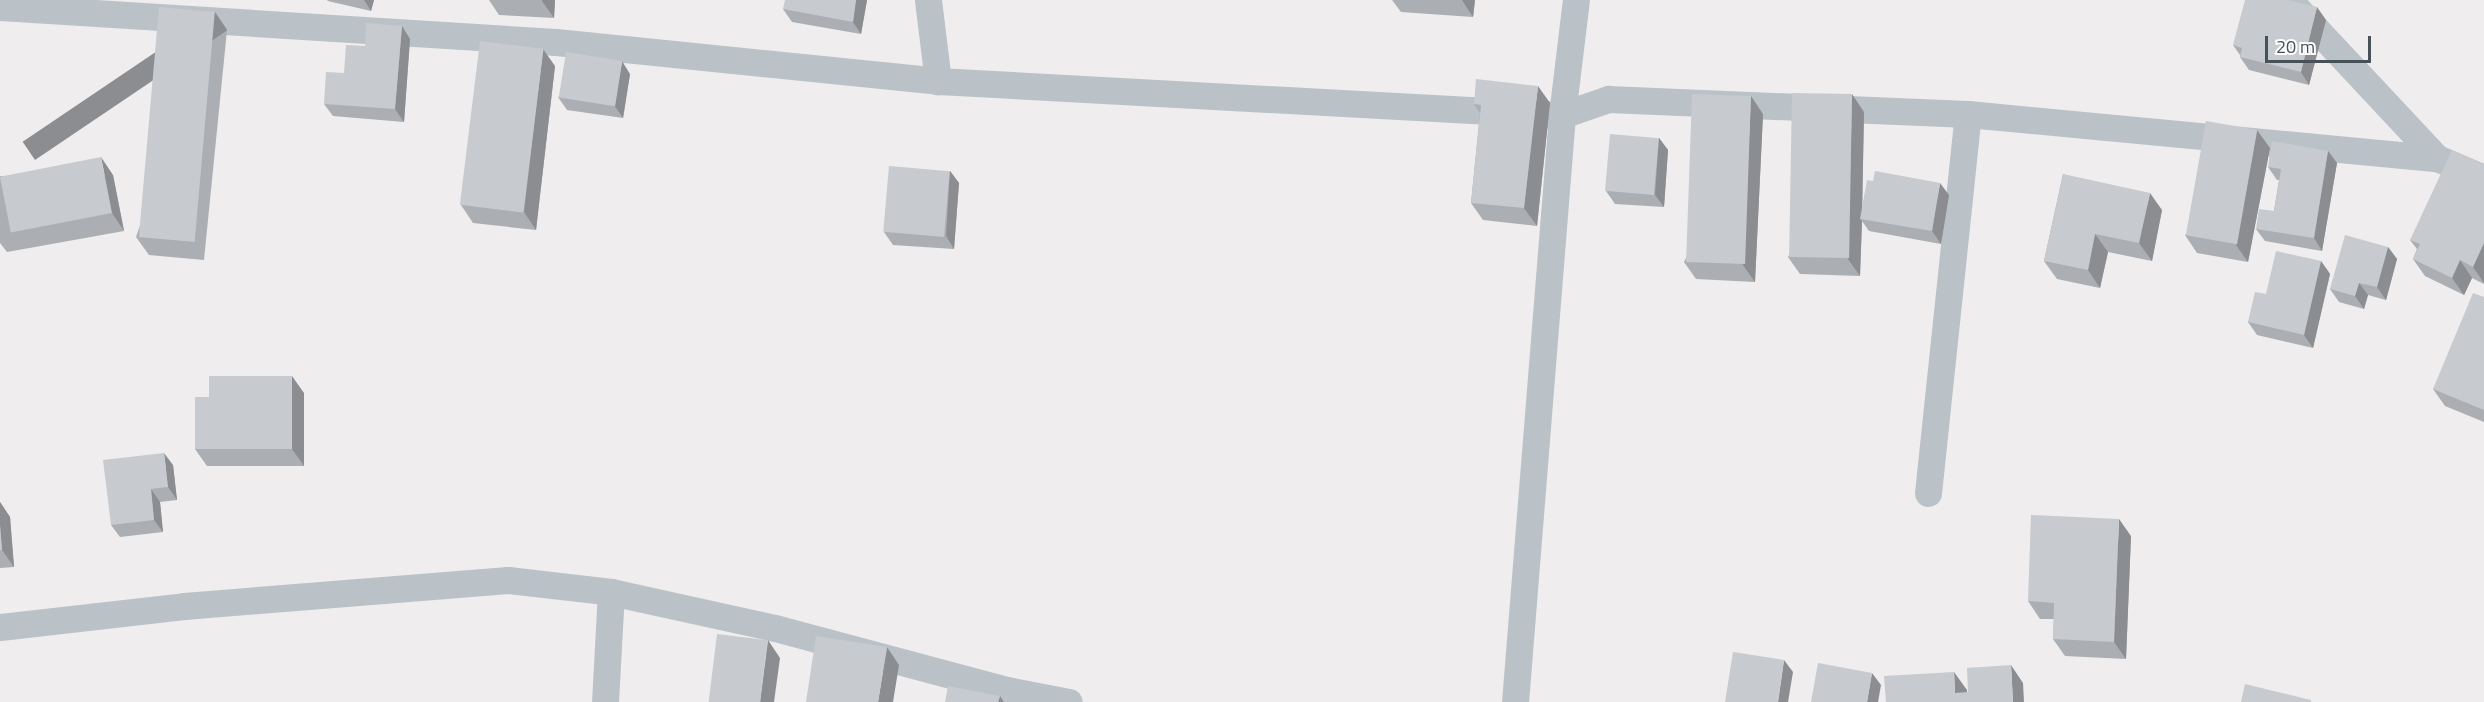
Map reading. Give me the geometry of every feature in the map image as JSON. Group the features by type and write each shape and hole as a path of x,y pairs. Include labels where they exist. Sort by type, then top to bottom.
{"street":[{"path":"928,0 938,81"},
{"path":"1515,702 1562,115 1576,0"},
{"path":"2289,0 2437,158"},
{"path":"0,7 556,42 938,81 1562,115 1608,99 1968,114 2437,158 2484,178"},
{"path":"1928,493 1968,114"},
{"path":"0,627 184,606 508,580 611,592 775,628 1006,690 1069,702"},
{"path":"605,702 611,592"}],"building":[{"path":"785,0 856,0 853,22 783,9"},
{"path":"2245,0 2288,0 2317,7 2301,72 2240,57 2242,48 2233,45"},
{"path":"159,7 215,12 195,242 139,237"},
{"path":"366,23 402,26 395,109 324,104 326,72 344,73 346,45 365,46"},
{"path":"480,41 544,49 523,213 460,205"},
{"path":"566,52 622,61 615,106 559,97"},
{"path":"1476,79 1538,86 1524,208 1471,203 1481,105 1474,104"},
{"path":"1792,93 1852,94 1849,258 1789,257"},
{"path":"1692,94 1751,96 1745,264 1686,262"},
{"path":"2206,121 2257,130 2237,244 2186,235"},
{"path":"1610,134 1659,138 1654,195 1605,191"},
{"path":"2272,141 2328,151 2314,238 2256,229 2259,209 2274,211 2281,169 2268,167"},
{"path":"2452,150 2484,165 2484,243 2473,267 2460,260 2452,278 2413,259 2420,244 2410,240"},
{"path":"101,157 112,213 11,233 0,177"},
{"path":"889,166 950,171 944,237 883,232"},
{"path":"1875,171 1940,183 1932,231 1860,219 1867,180 1873,181"},
{"path":"2063,174 2150,193 2139,243 2095,234 2088,270 2044,261"},
{"path":"2345,235 2388,247 2377,287 2359,283 2355,296 2330,289"},
{"path":"2276,251 2321,261 2304,335 2248,322 2255,292 2266,294"},
{"path":"2473,293 2484,297 2484,410 2433,389"},
{"path":"209,376 292,376 292,449 195,449 195,397 209,397"},
{"path":"164,453 168,487 151,489 154,520 111,525 103,460"},
{"path":"2031,515 2119,519 2114,642 2053,639 2054,603 2028,601"},
{"path":"0,525 2,550 0,550"},
{"path":"717,634 768,640 760,702 709,702"},
{"path":"816,636 887,647 878,702 806,702"},
{"path":"1733,652 1784,660 1778,702 1725,702"},
{"path":"1818,663 1872,673 1867,702 1811,702"},
{"path":"2011,665 2013,702 1886,702 1884,676 1954,672 1955,693 1968,692 1967,668"},
{"path":"2245,684 2311,700 2311,702 2241,702"},
{"path":"948,686 1000,696 998,702 945,702"}]}
